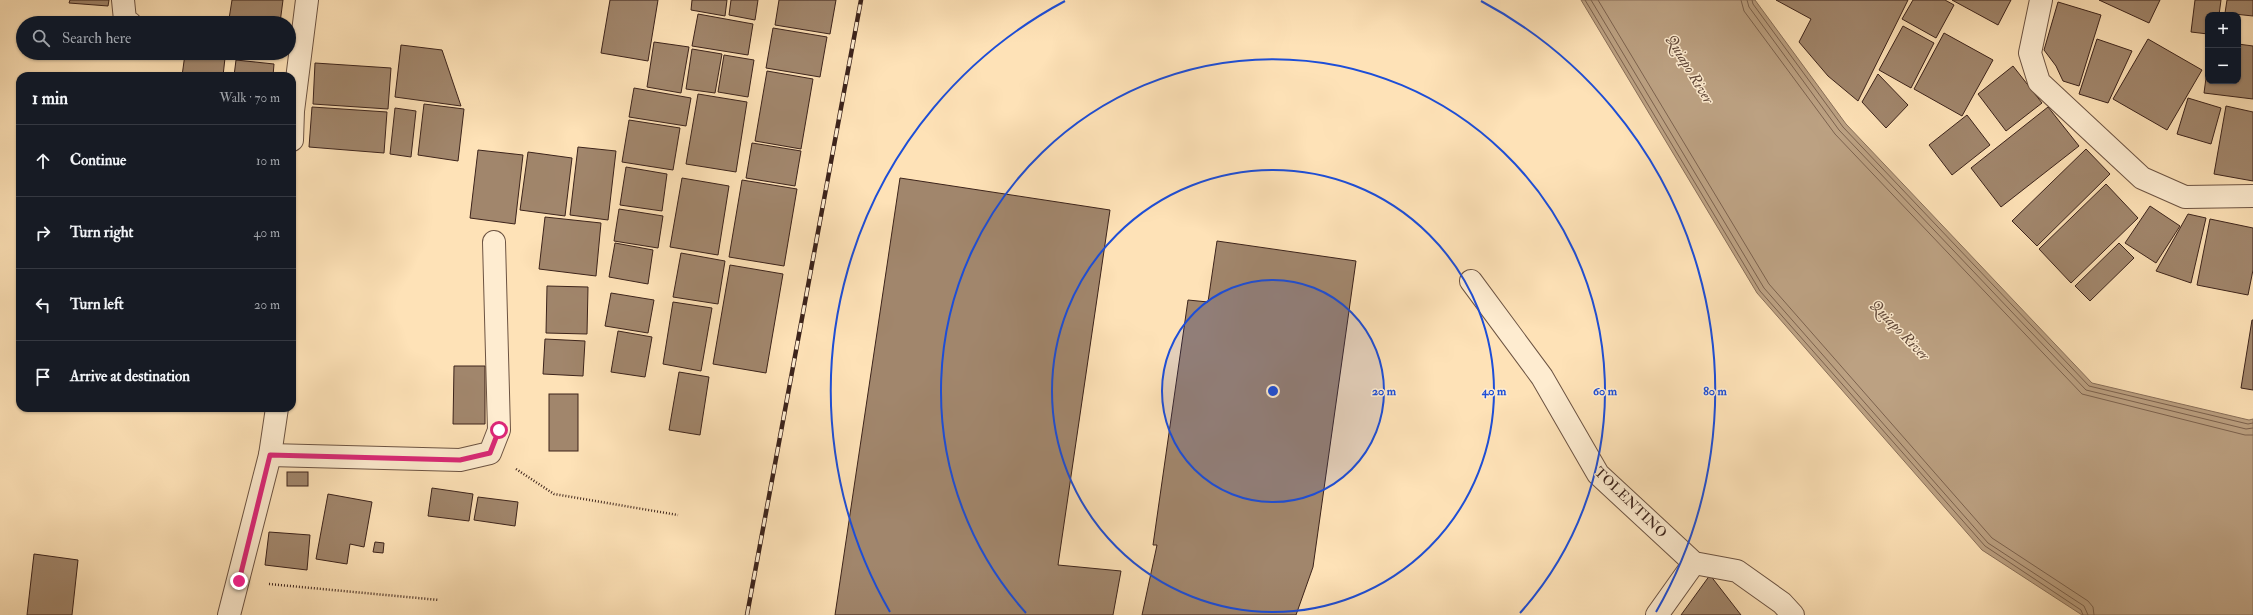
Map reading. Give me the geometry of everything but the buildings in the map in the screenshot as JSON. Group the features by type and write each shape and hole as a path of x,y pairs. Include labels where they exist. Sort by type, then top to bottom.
{"street":[{"path":"123,0 125,16"},
{"path":"296,49 307,0"},
{"path":"2041,0 2030,53 2039,82 2142,178 2185,197 2253,196"},
{"path":"294,72 295,60"},
{"path":"270,455 460,460 490,453 499,430 494,242"},
{"name":"TOLENTINO","path":"1471,281 1542,377 1598,474 1694,562"},
{"path":"229,615 239,581 270,455 276,412"},
{"path":"1657,615 1694,562 1737,571 1782,603 1793,615"}],"path":[{"path":"490,453 554,494 678,515"},
{"path":"239,581 439,600"}],"water":[{"name":"Quiapo River","path":"1581,0 1755,0 1846,124 2092,383 2249,420 2253,419 2253,615 2082,615 1982,550 1757,293"}],"railway":[{"path":"747,615 861,0"}],"route":[{"path":"239,581 270,455 460,460 490,453 499,430"}]}
